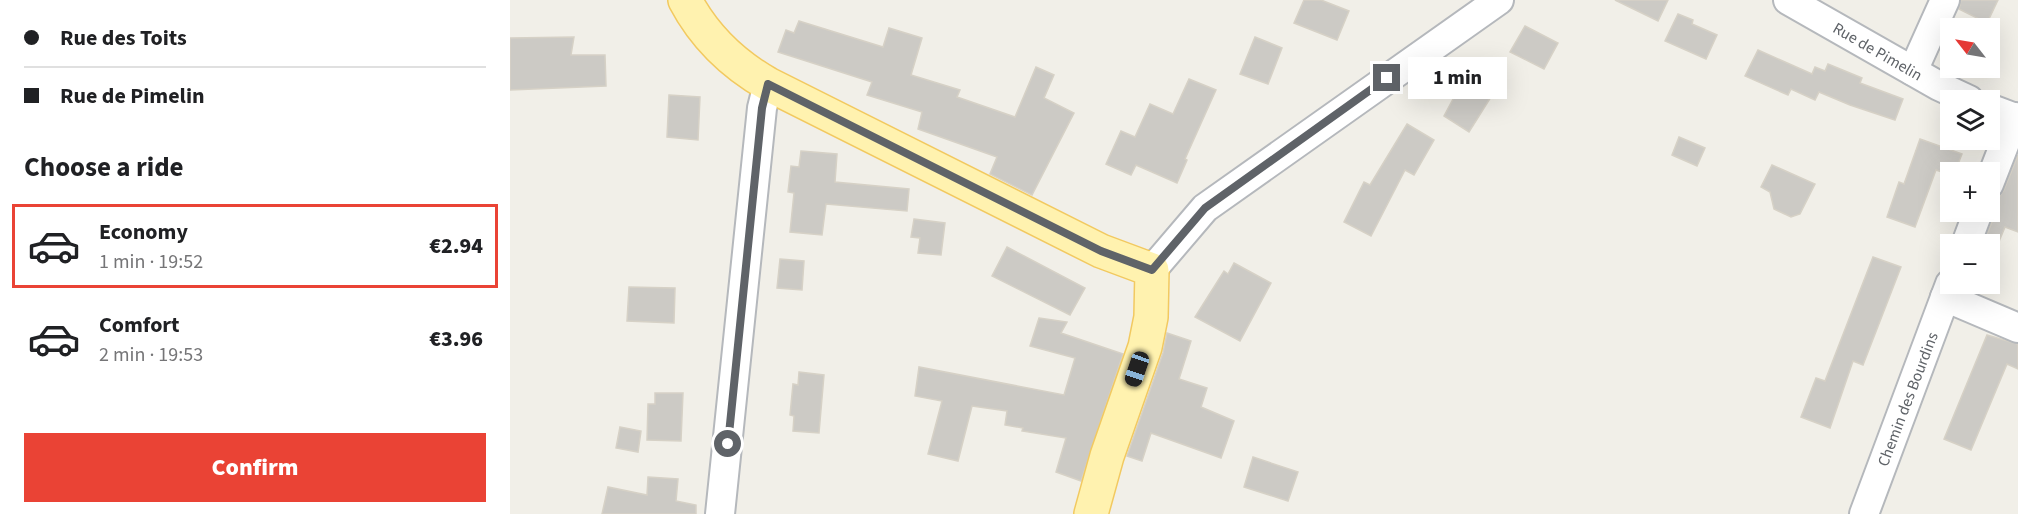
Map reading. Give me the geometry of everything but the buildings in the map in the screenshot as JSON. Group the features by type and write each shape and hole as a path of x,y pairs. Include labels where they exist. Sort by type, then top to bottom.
{"main road":[{"path":"686,0 711,39 735,61 768,84 1101,251 1152,270 1151,317 1144,347 1107,456 1091,514"}],"street":[{"path":"1152,270 1205,208 1498,0"},
{"name":"Rue de Pimelin","path":"1788,0 1949,90"},
{"path":"1912,71 1945,0"},
{"path":"720,514 762,108 768,84"},
{"path":"1995,162 2007,115"},
{"name":"Chemin des Bourdins","path":"1863,514 1946,294"},
{"path":"1955,294 2018,328"}],"route":[{"path":"728,444 762,108 768,84 1101,251 1152,270 1205,208 1387,78"}]}
